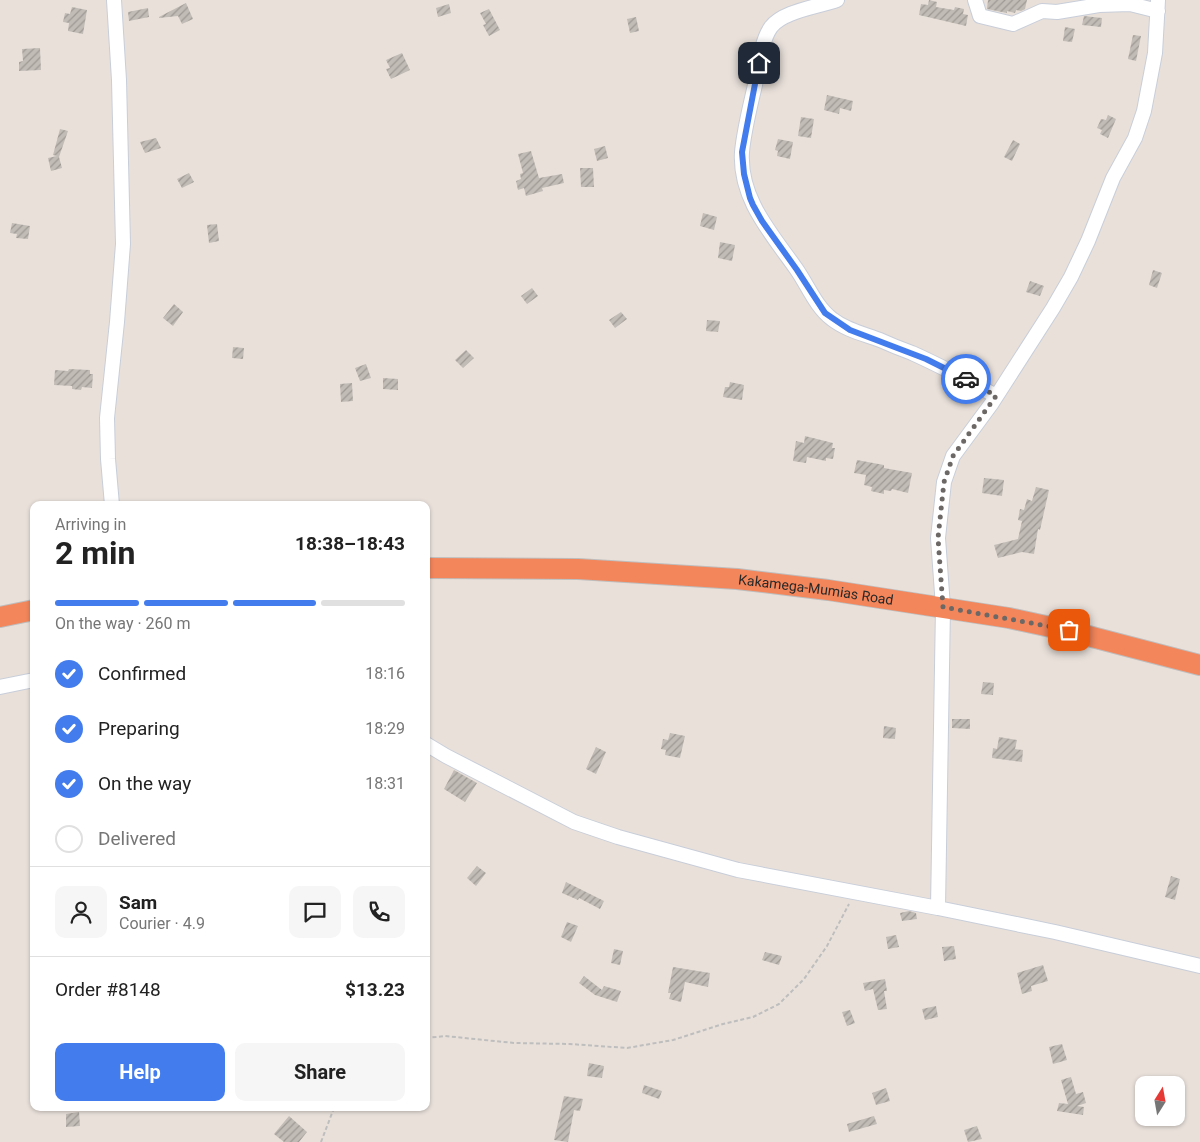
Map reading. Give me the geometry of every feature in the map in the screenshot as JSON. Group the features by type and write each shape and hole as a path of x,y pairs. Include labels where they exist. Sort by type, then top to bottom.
{"highway":[{"name":"Kakamega-Mumias Road","path":"430,568 578,568 737,579 828,590 943,607 1069,630 1200,665"},
{"path":"0,617 30,611"}],"street":[{"path":"112,501 107,418 123,244 114,0"},
{"path":"837,0 785,17 771,28 759,63 742,152 744,174 750,198 778,245 825,313 833,320 850,330 949,370 996,396"},
{"path":"938,908 943,607 938,538 944,482 953,456 996,396 1053,308 1071,277 1088,241 1113,178 1134,138 1144,111 1155,53 1158,5 1098,5 1058,12 1042,11 1013,24 980,16 974,0"},
{"path":"0,687 30,681"},
{"path":"430,746 477,773 585,827 645,845 738,870 1055,932 1200,966"}],"path":[{"path":"430,1038 445,1036 514,1043 627,1048 673,1040 723,1024 753,1017 779,1004 804,979 826,946 854,893"},
{"path":"321,1142 333,1111"}],"building":[{"path":"929,0 937,2 936,7 954,10 955,7 964,9 963,14 968,15 966,26 919,15 921,4 928,5"},
{"path":"988,0 1027,0 1025,9 1021,11 1016,10 1015,13 1007,11 1007,13 987,9"},
{"path":"186,3 193,19 182,24 178,16 159,18 159,17"},
{"path":"449,4 451,13 438,17 436,8"},
{"path":"72,7 87,10 83,34 68,31 69,23 63,22 65,13 70,14"},
{"path":"148,8 149,17 129,21 128,12"},
{"path":"489,9 500,30 489,36 483,25 486,24 480,13"},
{"path":"1084,16 1102,18 1101,27 1082,25"},
{"path":"636,17 639,31 630,33 627,19"},
{"path":"1065,27 1075,29 1072,42 1063,41"},
{"path":"1133,35 1141,36 1136,61 1128,59"},
{"path":"40,48 41,70 19,71 19,62 23,61 22,49"},
{"path":"402,53 410,70 391,79 386,69 390,68 386,60"},
{"path":"827,95 853,101 851,111 840,108 839,114 824,110"},
{"path":"1108,115 1116,119 1108,138 1100,134 1102,130 1097,128 1101,119 1106,120"},
{"path":"801,117 814,119 811,138 798,136"},
{"path":"60,129 68,131 59,157 62,168 51,171 48,158 57,156 53,155"},
{"path":"156,138 161,148 145,153 140,142"},
{"path":"778,139 793,142 790,159 777,156 778,151 775,150"},
{"path":"1013,140 1020,144 1012,161 1004,157"},
{"path":"605,146 608,158 597,161 594,149"},
{"path":"531,151 539,178 562,174 564,183 542,188 543,191 526,196 524,188 518,190 516,181 521,179 520,174 523,173 518,154"},
{"path":"580,168 593,168 594,187 581,187"},
{"path":"189,173 194,182 182,188 177,179"},
{"path":"703,213 717,217 714,230 700,226"},
{"path":"12,223 30,226 28,239 16,238 17,234 10,233"},
{"path":"217,224 219,241 209,243 207,225"},
{"path":"720,242 735,245 732,261 718,258"},
{"path":"1153,270 1162,273 1157,288 1149,285"},
{"path":"1030,281 1044,286 1040,296 1026,292"},
{"path":"532,288 538,296 527,304 521,296"},
{"path":"174,304 183,312 173,326 163,318"},
{"path":"621,312 627,319 615,328 609,320"},
{"path":"707,320 720,321 718,332 706,331"},
{"path":"233,347 244,348 243,359 232,358"},
{"path":"466,350 474,358 463,368 455,360"},
{"path":"366,364 371,378 360,381 355,368"},
{"path":"69,369 90,370 90,374 93,374 92,388 82,387 81,390 72,389 72,386 54,385 55,370 68,371"},
{"path":"383,378 398,379 398,390 383,389"},
{"path":"730,382 744,385 742,400 723,397 725,387 729,387"},
{"path":"352,383 353,401 341,402 340,384"},
{"path":"805,436 833,443 832,448 835,448 833,459 826,458 826,461 807,457 806,463 793,461 796,441 804,443"},
{"path":"857,460 884,465 884,468 912,473 908,493 892,489 891,491 884,490 884,494 871,491 872,487 864,485 866,475 854,473"},
{"path":"984,478 1004,480 1002,496 982,493"},
{"path":"1036,487 1049,490 1040,530 1038,529 1034,554 1022,552 998,558 994,545 1018,539 1022,521 1018,520 1020,509 1024,510 1027,499 1032,501"},
{"path":"983,682 994,683 993,695 981,694"},
{"path":"952,719 970,719 970,729 952,728"},
{"path":"884,726 896,728 895,739 883,738"},
{"path":"670,733 685,736 680,758 665,755 666,750 661,749 663,739 668,740"},
{"path":"999,737 1017,740 1015,749 1023,750 1022,762 992,758 993,748 997,749"},
{"path":"596,747 606,752 596,774 586,769"},
{"path":"454,770 477,783 465,802 444,789"},
{"path":"477,866 486,873 476,886 467,878"},
{"path":"1171,876 1180,879 1175,900 1165,897"},
{"path":"566,882 604,901 600,909 579,898 578,900 562,893"},
{"path":"909,911 916,913 917,919 902,921 900,913"},
{"path":"567,922 578,926 571,942 561,937"},
{"path":"896,935 899,947 888,949 886,937"},
{"path":"954,946 956,959 944,961 942,947"},
{"path":"614,949 623,951 620,965 611,963"},
{"path":"765,952 782,956 779,965 762,960"},
{"path":"1043,965 1048,981 1031,986 1032,991 1022,994 1017,973"},
{"path":"673,967 710,973 708,987 685,982 681,1002 669,999 671,993 668,993"},
{"path":"584,976 602,990 604,986 621,991 617,1002 595,995 579,983"},
{"path":"885,979 887,991 884,991 887,1009 878,1010 873,989 865,991 863,983"},
{"path":"936,1006 938,1017 925,1020 922,1009"},
{"path":"850,1010 855,1023 847,1026 842,1012"},
{"path":"1062,1044 1067,1060 1053,1064 1049,1047"},
{"path":"589,1063 604,1066 602,1078 587,1076"},
{"path":"1071,1077 1076,1094 1083,1092 1086,1103 1077,1106 1084,1107 1083,1115 1057,1111 1059,1103 1068,1104 1061,1080"},
{"path":"644,1085 662,1091 659,1099 642,1093"},
{"path":"886,1088 890,1101 876,1105 872,1093"},
{"path":"564,1096 583,1099 580,1111 574,1110 568,1142 554,1140"},
{"path":"79,1112 80,1126 66,1127 66,1114"},
{"path":"289,1116 307,1132 299,1142 284,1142 274,1134"},
{"path":"874,1116 877,1124 849,1132 847,1124"},
{"path":"977,1126 982,1139 968,1142 964,1130"}],"way so far":[{"path":"966,379 996,396 984,416 953,456 944,482 938,538 943,607 1069,630"}],"route":[{"path":"759,63 742,152 742,163 750,198 762,221 825,313 833,320 850,330 926,359 966,379"}]}
